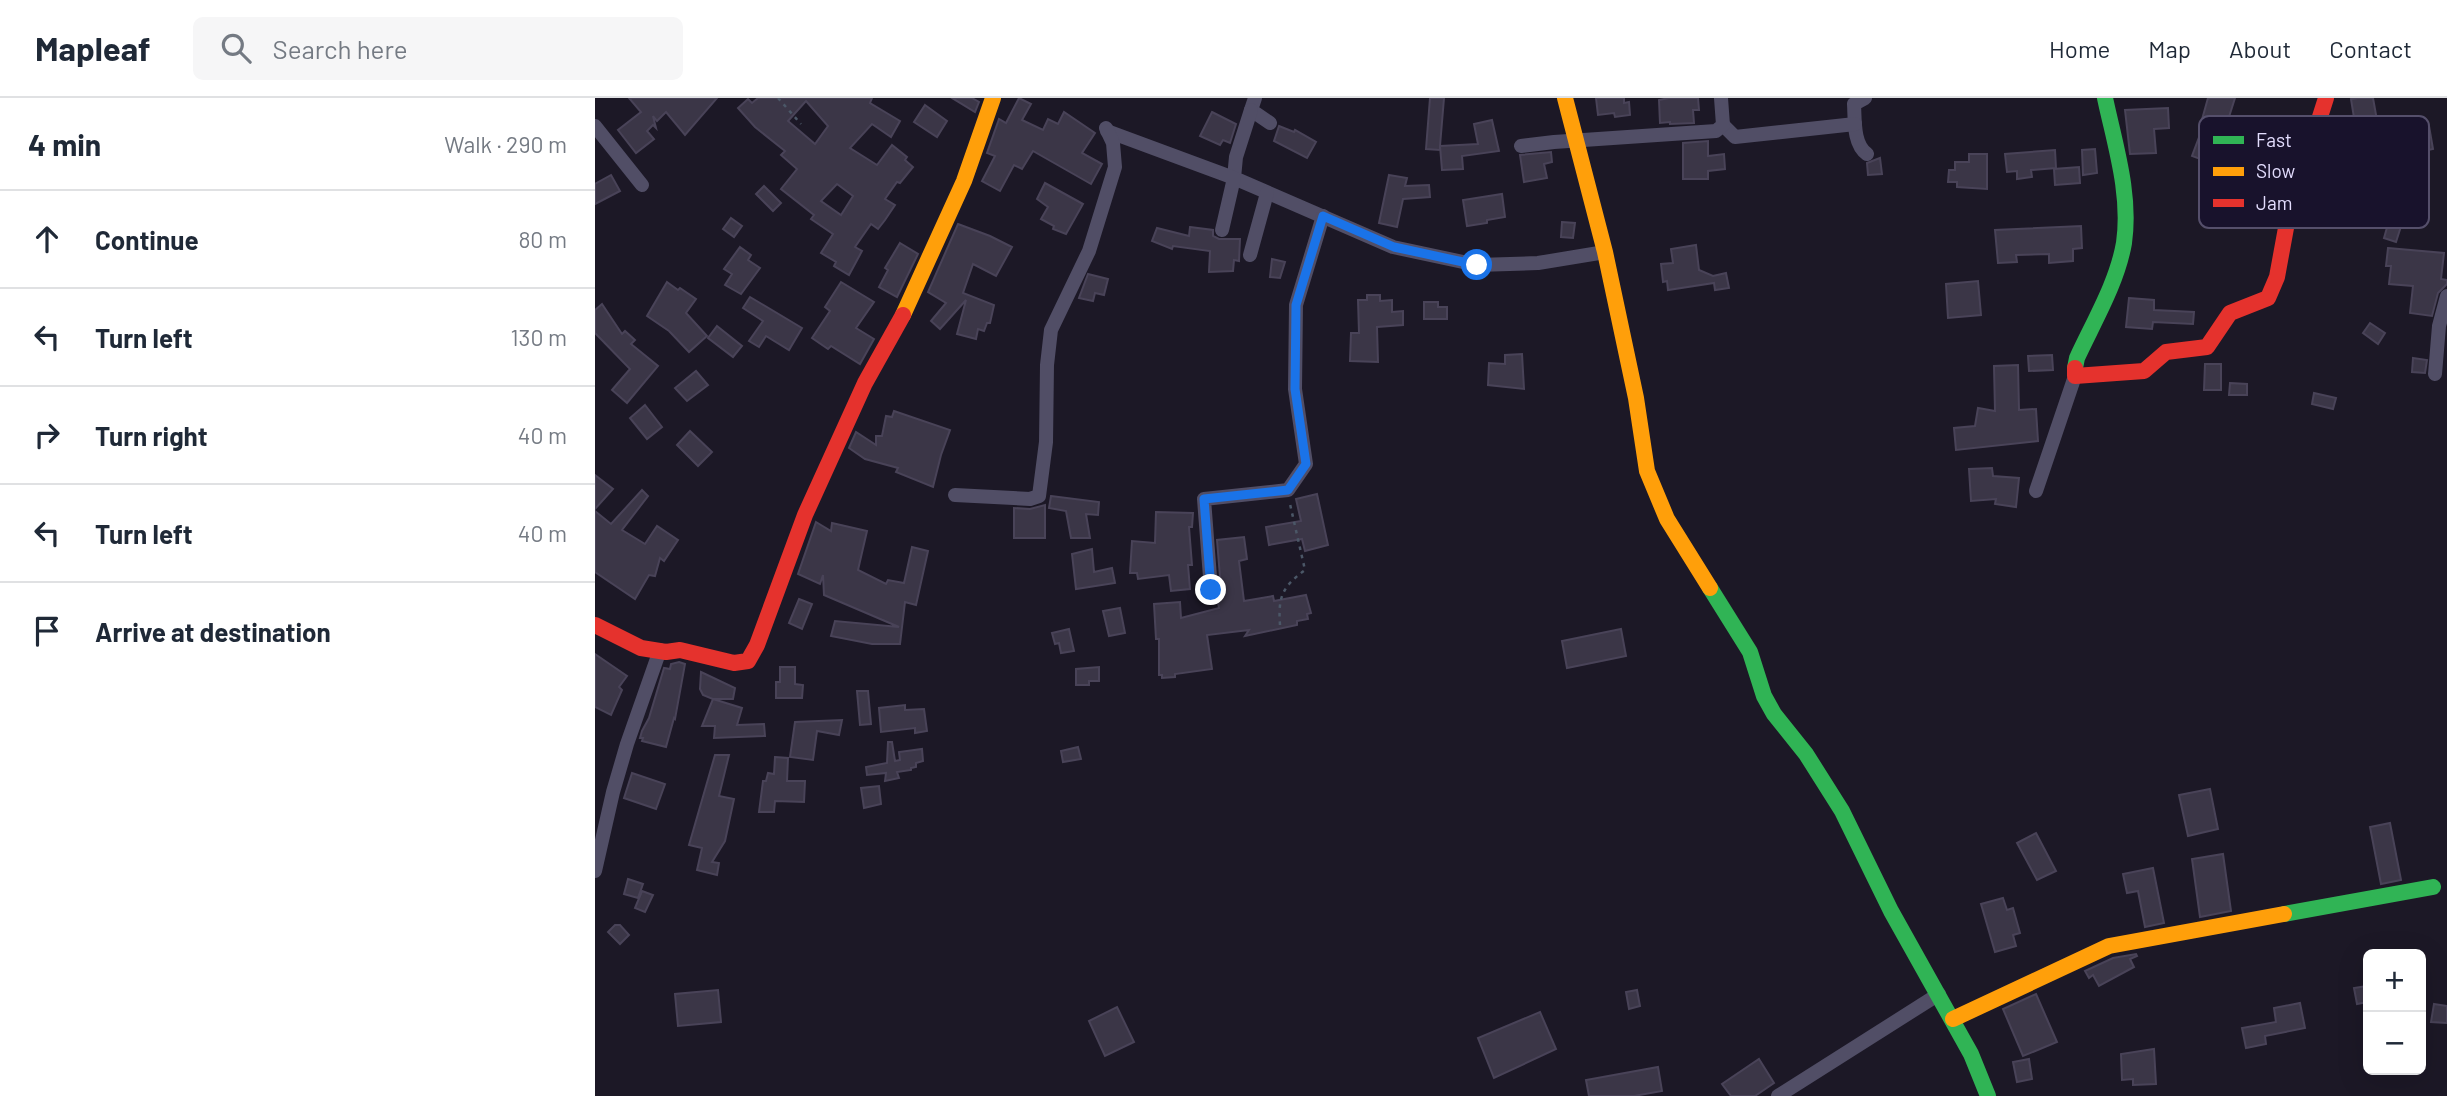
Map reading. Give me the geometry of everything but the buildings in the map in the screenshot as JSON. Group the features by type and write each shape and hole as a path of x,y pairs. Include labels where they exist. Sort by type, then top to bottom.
{"street":[{"path":"595,625 641,648 680,650 734,663 748,661 757,645 805,515 865,383 913,296 964,181 993,98"},
{"path":"1565,98 1605,252 1636,397 1647,471 1654,491 1667,519 1750,652 1764,696 1774,714 1806,754 1842,811 1891,911 1971,1054 1988,1096"},
{"path":"1721,98 1723,125 1735,137 1855,124"},
{"path":"1865,98 1854,104 1861,150 1867,154"},
{"path":"2036,491 2075,376 2077,358 2114,275 2125,235 2122,184 2105,98"},
{"path":"2320,116 2326,98"},
{"path":"1253,104 1270,123"},
{"path":"1221,230 1234,178 1236,157 1253,104"},
{"path":"1521,146 1716,131 1723,125"},
{"path":"595,126 642,185"},
{"path":"955,495 1030,499 1038,496 1046,442 1047,365 1051,330 1089,251 1115,167 1113,142 1106,130 1234,178 1394,247 1477,265 1538,263 1605,252"},
{"path":"1250,255 1267,193"},
{"path":"1211,590 1204,499 1288,490 1306,464 1295,389 1296,305 1323,216"},
{"path":"2075,376 2144,371 2166,352 2207,347 2221,322 2231,313 2268,298 2277,277 2286,228"},
{"path":"2434,374 2439,326 2447,296"},
{"path":"595,871 627,744 660,650"},
{"path":"1953,1019 2109,946 2433,887"},
{"path":"1778,1096 1939,994"}],"path":[{"path":"778,98 800,124"},
{"path":"1280,625 1279,603 1288,582 1305,570 1288,490"}],"traffic: fast":[{"path":"2075,368 2077,358 2111,287 2124,243 2124,188 2105,98"},
{"path":"1710,588 1750,652 1764,696 1774,714 1806,754 1842,811 1891,911 1971,1054 1988,1096"},
{"path":"2284,914 2433,887"}],"traffic: slow":[{"path":"903,315 964,181 993,98"},
{"path":"1565,98 1605,252 1636,398 1647,471 1667,519 1710,588"},
{"path":"1953,1019 2109,946 2284,914"}],"traffic: jam":[{"path":"2320,116 2326,98"},
{"path":"2075,368 2075,376 2144,371 2166,352 2207,347 2230,313 2268,298 2277,277 2286,228"},
{"path":"595,625 641,648 666,652 680,650 734,663 748,661 757,645 805,515 865,383 903,315"}],"route":[{"path":"1211,590 1204,499 1288,490 1306,464 1295,389 1296,305 1323,216 1394,247 1477,265"}]}
